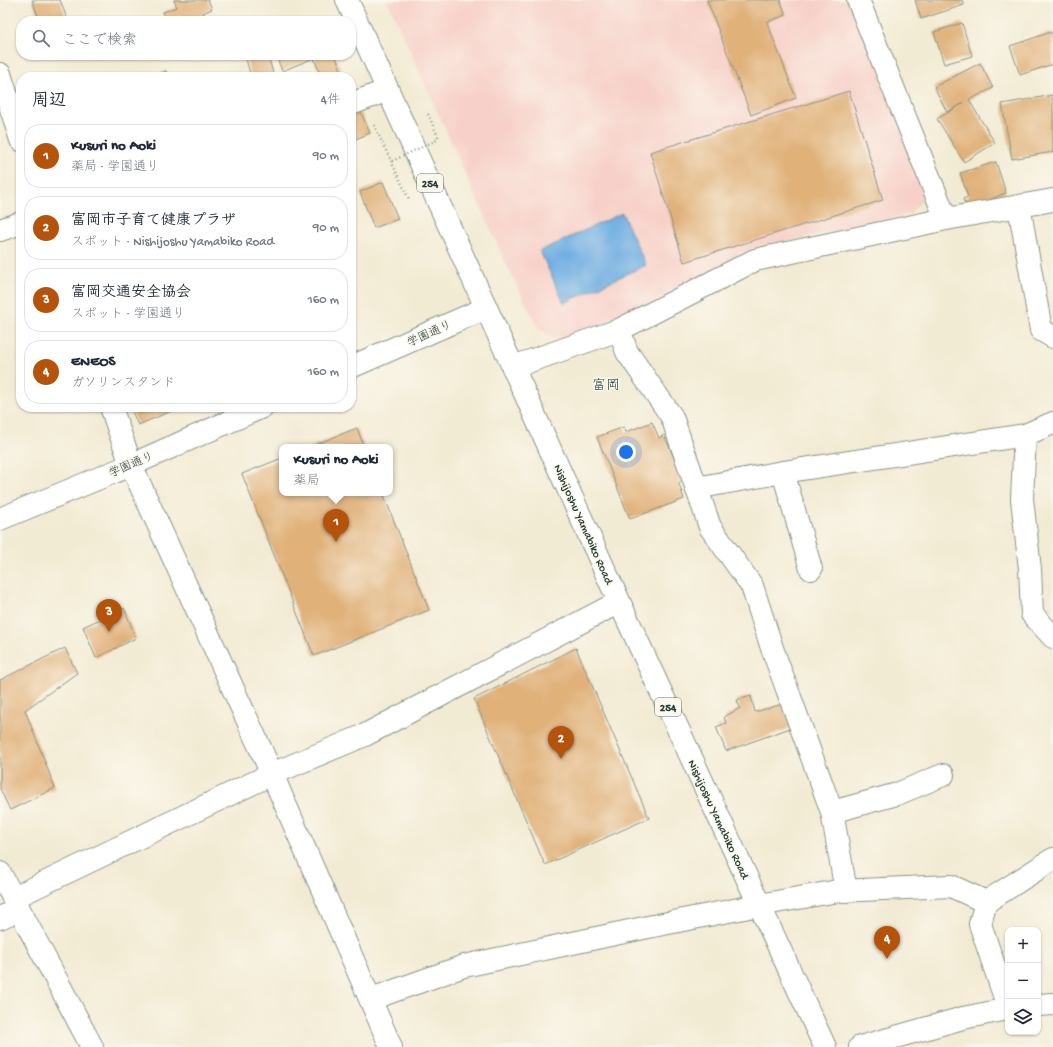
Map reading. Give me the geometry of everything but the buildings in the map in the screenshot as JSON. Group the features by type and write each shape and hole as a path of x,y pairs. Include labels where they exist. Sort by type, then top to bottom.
{"main road":[{"name":"Nishijoshu Yamabiko Road","path":"347,0 354,16"},
{"path":"858,0 946,219"},
{"name":"Nishijoshu Yamabiko Road","path":"356,20 619,602 825,1047"},
{"path":"0,74 16,124"},
{"path":"356,102 388,90"},
{"path":"512,367 619,330 755,260 946,219 1053,200"},
{"path":"1019,206 1041,330 1053,337"},
{"path":"0,230 16,225"},
{"name":"学園通り","path":"356,365 486,308"},
{"path":"619,330 627,352 672,417 710,527 752,586 772,648 832,812 846,891"},
{"path":"113,412 131,465 272,774 391,1047"},
{"name":"学園通り","path":"0,519 131,465 251,412"},
{"path":"696,488 783,472 1025,434 1053,423"},
{"path":"1025,434 1022,499 1030,569 1032,614 1053,637"},
{"path":"783,472 811,569"},
{"path":"11,909 272,774 365,735 619,602"},
{"path":"832,812 897,794 943,775"},
{"path":"1005,999 980,924 986,902 1053,859"},
{"path":"0,874 11,909 92,1047"},
{"path":"371,999 464,966 759,905 846,891 951,886 986,902"},
{"path":"1041,1005 1053,1004"},
{"path":"860,1047 964,1018 1005,1009"}],"path":[{"path":"392,161 439,139 428,114"},
{"path":"374,125 409,199"}],"shaded area":[{"path":"387,0 853,0 917,172 923,199 910,214 749,250 629,315 565,343 539,329 508,268"}],"water":[{"path":"622,213 646,265 564,303 540,251"}],"place":[{"name":"Kusuri no Aoki","path":"336,542"},
{"name":"富岡交通安全協会","path":"109,632"},
{"name":"富岡市子育て健康プラザ","path":"561,759"},
{"name":"ENEOS","path":"887,959"}],"district":[{"name":"富岡","path":"606,384"}]}
